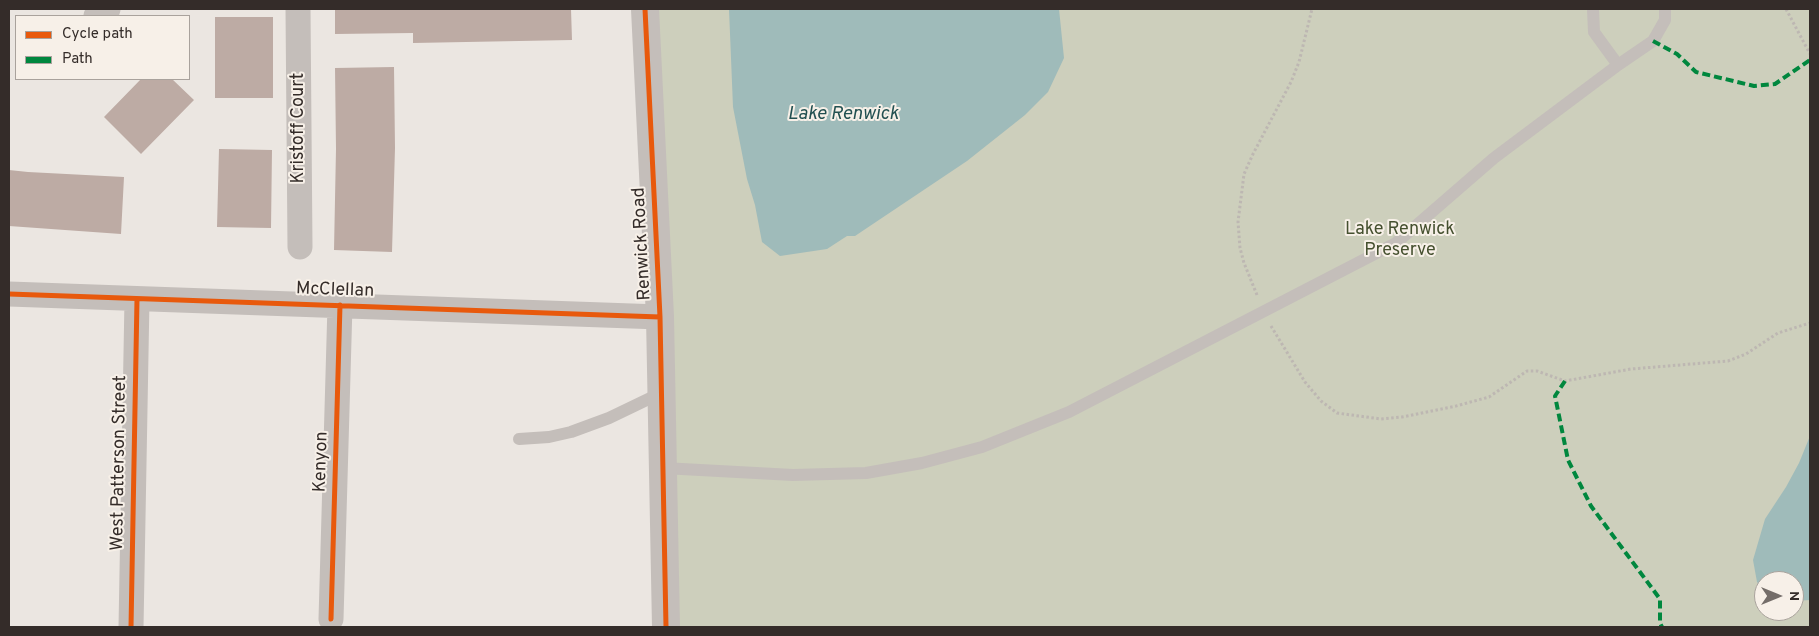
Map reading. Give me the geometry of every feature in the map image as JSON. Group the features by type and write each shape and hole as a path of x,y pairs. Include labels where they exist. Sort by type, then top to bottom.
{"street":[{"name":"Kristoff Court","path":"298,9 300,247"},
{"name":"Renwick Road","path":"645,9 660,317 666,627"},
{"name":"McClellan","path":"9,294 660,317"},
{"name":"West Patterson Street","path":"131,627 136,299"},
{"name":"Kenyon","path":"331,619 340,305"}],"lane":[{"path":"1593,9 1594,32 1618,65"},
{"path":"663,468 793,475 866,473 922,463 982,447 1069,412 1396,243 1494,158 1653,41 1664,20 1664,9"},
{"path":"519,439 549,438 571,432 609,418 661,393"}],"path":[{"path":"1312,9 1294,75 1244,174 1238,222 1240,248 1244,263 1263,312 1305,382 1320,401 1337,413 1381,419 1402,417 1456,406 1489,397 1527,371 1538,371 1565,381 1631,369 1728,361 1746,354 1778,333 1810,323"},
{"path":"1786,9 1810,54"}],"green space":[{"name":"Lake Renwick Preserve","path":"655,9 1810,9 1810,627 666,627"}],"water":[{"name":"Lake Renwick","path":"729,9 1059,9 1064,58 1048,92 1025,115 967,161 855,236 847,236 827,249 780,256 762,242 755,205 747,179 733,107"},
{"path":"1810,436 1810,600 1804,600 1804,571 1755,571 1753,560 1765,519 1799,463"}],"building":[{"path":"335,9 571,9 572,40 413,43 413,33 335,34"},
{"path":"215,17 273,17 273,98 215,98"},
{"path":"394,67 395,148 392,252 334,250 335,68"},
{"path":"140,80 173,80 194,100 141,154 104,117"},
{"path":"219,149 272,150 271,228 217,227"},
{"path":"9,170 124,177 121,234 9,226"}],"marked path":[{"path":"1653,41 1677,54 1696,72 1754,86 1775,84 1810,60"},
{"path":"1565,381 1555,396 1568,460 1591,506 1660,599 1660,623 1662,627"}],"cycle path":[{"path":"645,9 660,317 666,627"},
{"path":"9,294 660,317"},
{"path":"131,627 137,299"},
{"path":"331,619 340,305"}]}
